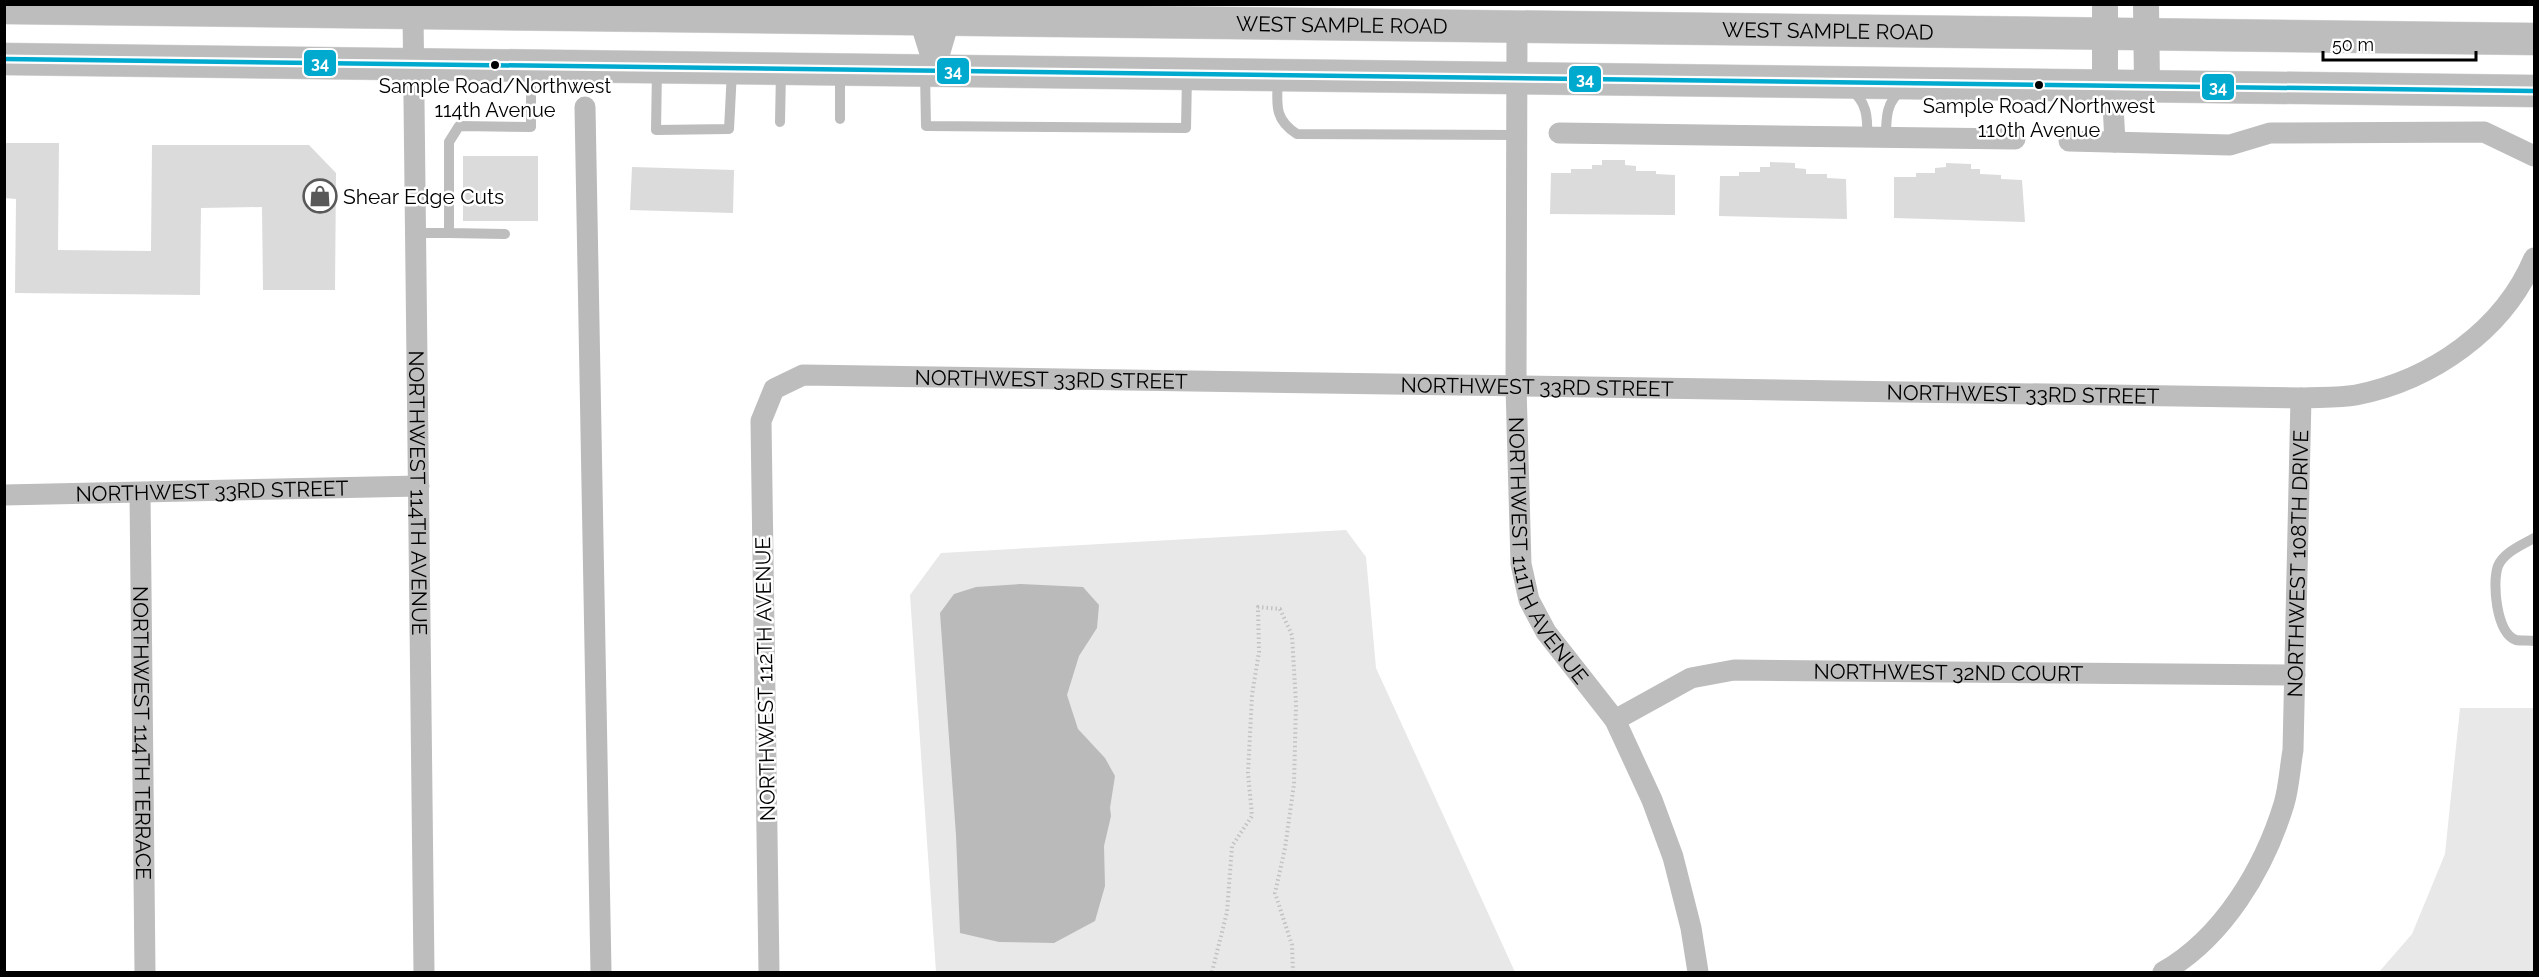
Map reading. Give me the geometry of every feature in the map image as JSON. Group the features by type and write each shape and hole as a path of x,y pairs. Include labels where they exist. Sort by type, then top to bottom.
{"main road":[{"name":"WEST SAMPLE ROAD","path":"4,8 224,7 413,13 950,11 1517,28 2146,19 2535,39"},
{"path":"4,59 2535,91"}],"street":[{"path":"919,11 930,69"},
{"path":"930,69 950,11"},
{"name":"NORTHWEST 114TH AVENUE","path":"413,13 424,972"},
{"path":"2105,19 2105,86 2113,105 2115,142"},
{"path":"2146,19 2147,85"},
{"name":"NORTHWEST 111TH AVENUE","path":"1517,28 1516,387 1521,564 1530,600 1546,632 1614,720 1652,800 1673,857 1691,928 1698,972"},
{"path":"2069,141 2230,145 2270,133 2484,132 2535,156"},
{"path":"1559,133 2015,139"},
{"name":"NORTHWEST 108TH DRIVE","path":"2163,972 2180,963 2229,914 2267,854 2285,802 2293,750 2301,398 2355,395 2406,380 2452,356 2494,322 2533,264"},
{"name":"NORTHWEST 33RD STREET","path":"774,389 804,375 2301,398"},
{"name":"NORTHWEST 112TH AVENUE","path":"769,972 761,421 774,389"},
{"name":"NORTHWEST 33RD STREET","path":"4,495 419,486"},
{"name":"NORTHWEST 114TH TERRACE","path":"140,493 145,972"},
{"name":"NORTHWEST 32ND COURT","path":"1614,720 1691,678 1734,670 2295,675"}],"lane":[{"path":"449,233 449,142 454,131 459,126 531,127 531,65"},
{"path":"657,66 656,130 729,129 732,67"},
{"path":"780,122 781,68"},
{"path":"840,68 840,120"},
{"path":"930,69 926,126 1186,128 1187,73"},
{"path":"1278,75 1278,116 1286,127 1297,134 1517,135"},
{"path":"1839,82 1855,92 1863,103 1876,137"},
{"path":"1876,137 1896,94 1916,83"},
{"path":"416,233 505,234"},
{"path":"2535,538 2506,555 2498,567 2496,584 2498,614 2506,632 2514,639 2535,641"}],"path":[{"path":"1212,972 1227,912 1232,846 1252,816 1248,773 1252,695 1259,652 1258,607 1280,609 1292,635 1296,704 1294,784 1285,848 1275,893 1292,945 1293,972"}],"shaded area":[{"path":"1346,530 1366,557 1376,668 1515,972 936,972 910,595 941,553"},
{"path":"1021,584 1083,587 1099,605 1097,628 1079,656 1067,695 1078,729 1105,758 1115,776 1111,816 1104,846 1105,886 1095,921 1054,943 999,942 960,933 956,835 940,613 954,594 976,587"},
{"path":"2460,708 2534,708 2534,972 2379,972 2412,934 2445,854"}],"building":[{"path":"4,143 59,143 58,250 151,251 152,145 309,145 336,173 335,290 263,290 262,207 201,208 200,295 15,293 16,199 4,198"},
{"path":"463,156 538,156 538,221 463,221"},
{"path":"1602,160 1625,160 1625,165 1636,166 1636,171 1656,171 1656,174 1675,175 1675,215 1550,214 1551,173 1571,173 1571,169 1592,169 1592,165 1602,165"},
{"path":"1770,162 1795,163 1795,168 1806,169 1806,174 1827,174 1827,178 1846,179 1847,219 1719,216 1720,176 1739,176 1739,172 1760,172 1760,167 1770,167"},
{"path":"1946,163 1971,164 1971,169 1980,169 1980,174 2001,175 2001,179 2022,180 2025,222 1894,218 1894,177 1916,177 1916,173 1935,173 1935,168 1946,167"},
{"path":"632,167 734,170 733,213 630,210"}],"waterway":[{"path":"585,107 601,972"}],"transit line":[{"name":"34","path":"4,59 2534,91"}],"place":[{"name":"Sample Road/Northwest 114th Avenue","path":"495,65"},
{"name":"Sample Road/Northwest 110th Avenue","path":"2039,85"},
{"name":"Shear Edge Cuts","path":"320,196"}]}
